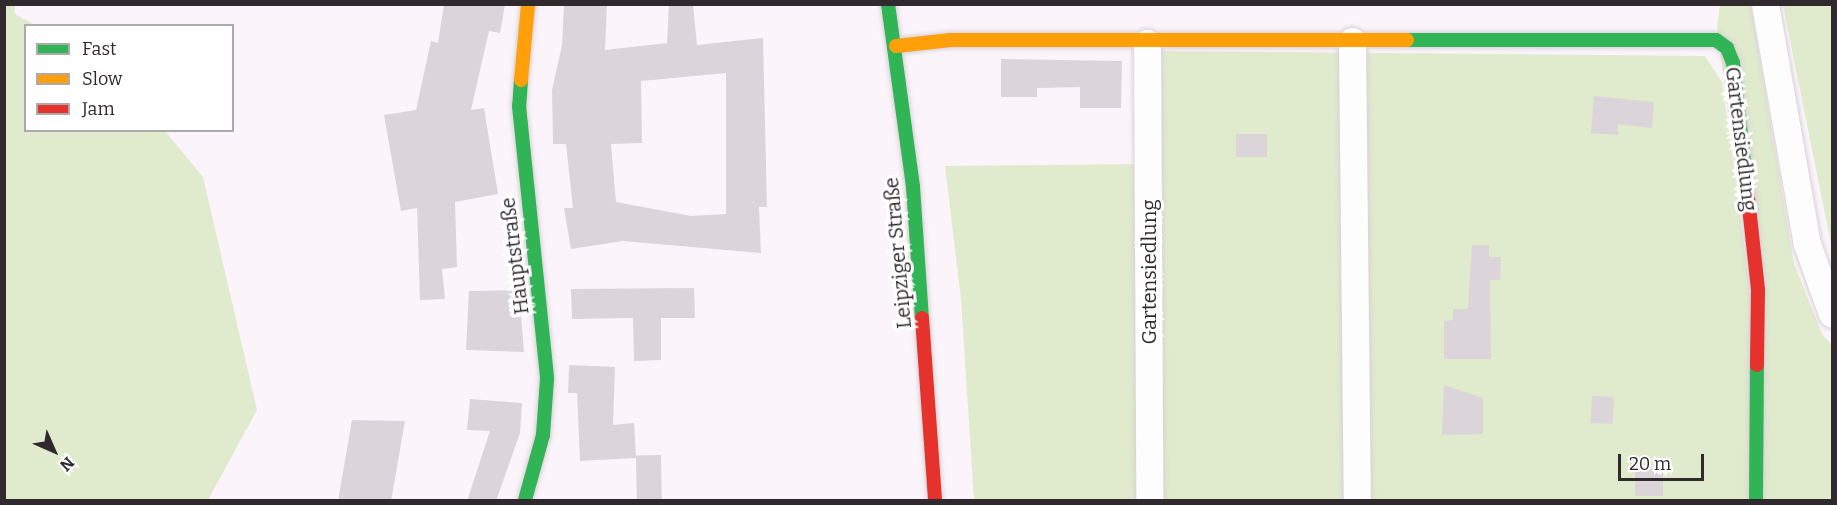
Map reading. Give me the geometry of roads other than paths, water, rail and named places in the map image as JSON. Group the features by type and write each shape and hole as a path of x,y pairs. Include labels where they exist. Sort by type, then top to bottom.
{"street":[{"name":"Hauptstraße","path":"525,501 540,452 547,379 521,143 520,79 528,4"},
{"name":"Leipziger Straße","path":"888,4 896,46 917,231 935,501"},
{"path":"1765,4 1807,244 1833,314"},
{"name":"Gartensiedlung","path":"896,46 951,40 1147,43 1690,37 1716,40 1727,48 1738,94 1758,290 1756,501"},
{"path":"1352,40 1357,501"},
{"name":"Gartensiedlung","path":"1147,43 1149,501"}]}
